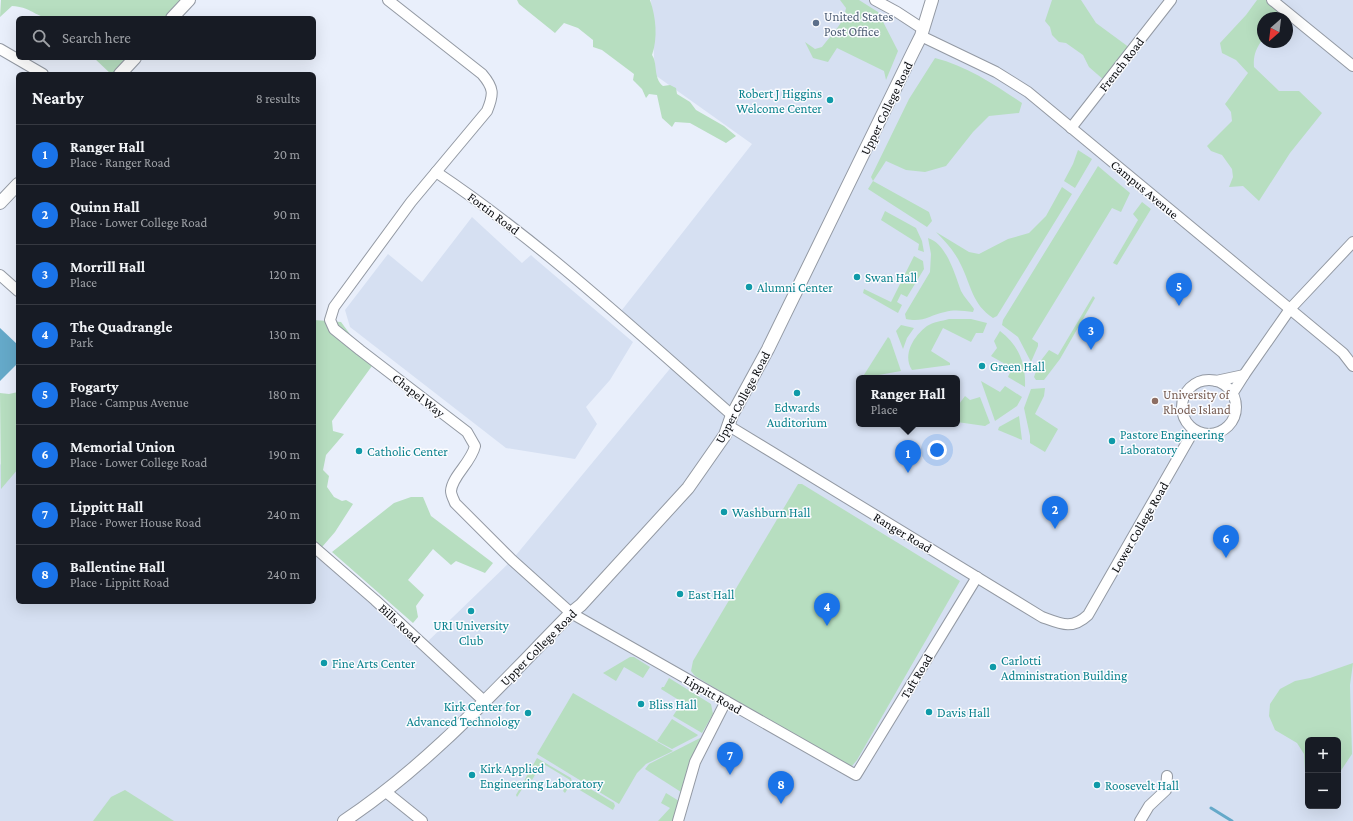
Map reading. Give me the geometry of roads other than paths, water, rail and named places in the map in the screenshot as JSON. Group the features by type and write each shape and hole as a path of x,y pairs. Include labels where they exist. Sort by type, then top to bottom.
{"street":[{"path":"174,16 188,0"},
{"path":"388,0 482,74 490,83 493,97 487,111 436,172"},
{"name":"Campus Avenue","path":"875,0 898,12 922,33 996,72 1028,92 1343,353 1353,366"},
{"name":"Upper College Road","path":"344,821 386,792 431,753 571,612 581,605 688,488 730,421 768,349 922,33 932,0"},
{"name":"French Road","path":"1071,128 1171,0"},
{"path":"1272,0 1353,66"},
{"path":"0,49 16,58"},
{"path":"19,60 40,72"},
{"path":"122,72 133,60"},
{"name":"Fortin Road","path":"436,172 486,205 548,256 730,421"},
{"name":"Chapel Way","path":"436,172 411,202 336,304 330,320 334,329 467,432 475,446 470,460 454,482 451,492 455,503 512,560 571,612"},
{"path":"0,203 16,186"},
{"path":"1232,394 1290,309 1353,242"},
{"path":"0,275 16,289"},
{"path":"1216,381 1228,388 1232,394 1235,403 1235,412 1233,418 1226,427 1213,434 1207,434 1194,430 1185,420 1182,408 1184,396 1192,385 1197,382 1204,380 1216,381 1244,375"},
{"name":"Ranger Road","path":"730,421 1042,617 1060,624 1073,625 1081,622"},
{"name":"Lower College Road","path":"1081,622 1088,615 1194,430"},
{"name":"Bills Road","path":"316,549 375,600 484,701"},
{"name":"Taft Road","path":"856,775 977,577"},
{"name":"Lippitt Road","path":"571,612 856,775"},
{"path":"678,821 695,762 726,701"},
{"path":"1140,821 1149,806 1166,790 1167,776"},
{"path":"386,792 422,821"}],"water":[{"path":"0,328 16,343 16,365 0,381"}],"waterway":[{"path":"1211,808 1232,821"}],"place":[{"name":"United States Post Office","path":"816,23"},
{"name":"Robert J Higgins Welcome Center","path":"830,100"},
{"name":"Swan Hall","path":"857,277"},
{"name":"Alumni Center","path":"749,287"},
{"name":"Fogarty","path":"1179,306"},
{"name":"Morrill Hall","path":"1091,350"},
{"name":"Green Hall","path":"982,366"},
{"name":"Edwards Auditorium","path":"797,393"},
{"name":"University of Rhode Island","path":"1155,401"},
{"name":"Pastore Engineering Laboratory","path":"1112,441"},
{"name":"Catholic Center","path":"359,451"},
{"name":"Ranger Hall","path":"908,473"},
{"name":"Washburn Hall","path":"724,512"},
{"name":"Quinn Hall","path":"1055,529"},
{"name":"Memorial Union","path":"1226,558"},
{"name":"East Hall","path":"680,594"},
{"name":"URI University Club","path":"471,611"},
{"name":"The Quadrangle","path":"827,626"},
{"name":"Fine Arts Center","path":"324,663"},
{"name":"Carlotti Administration Building","path":"993,667"},
{"name":"Bliss Hall","path":"641,704"},
{"name":"Davis Hall","path":"929,712"},
{"name":"Kirk Center for Advanced Technology","path":"528,713"},
{"name":"Kirk Applied Engineering Laboratory","path":"472,775"},
{"name":"Lippitt Hall","path":"730,775"},
{"name":"Roosevelt Hall","path":"1097,785"},
{"name":"Ballentine Hall","path":"781,804"}]}
